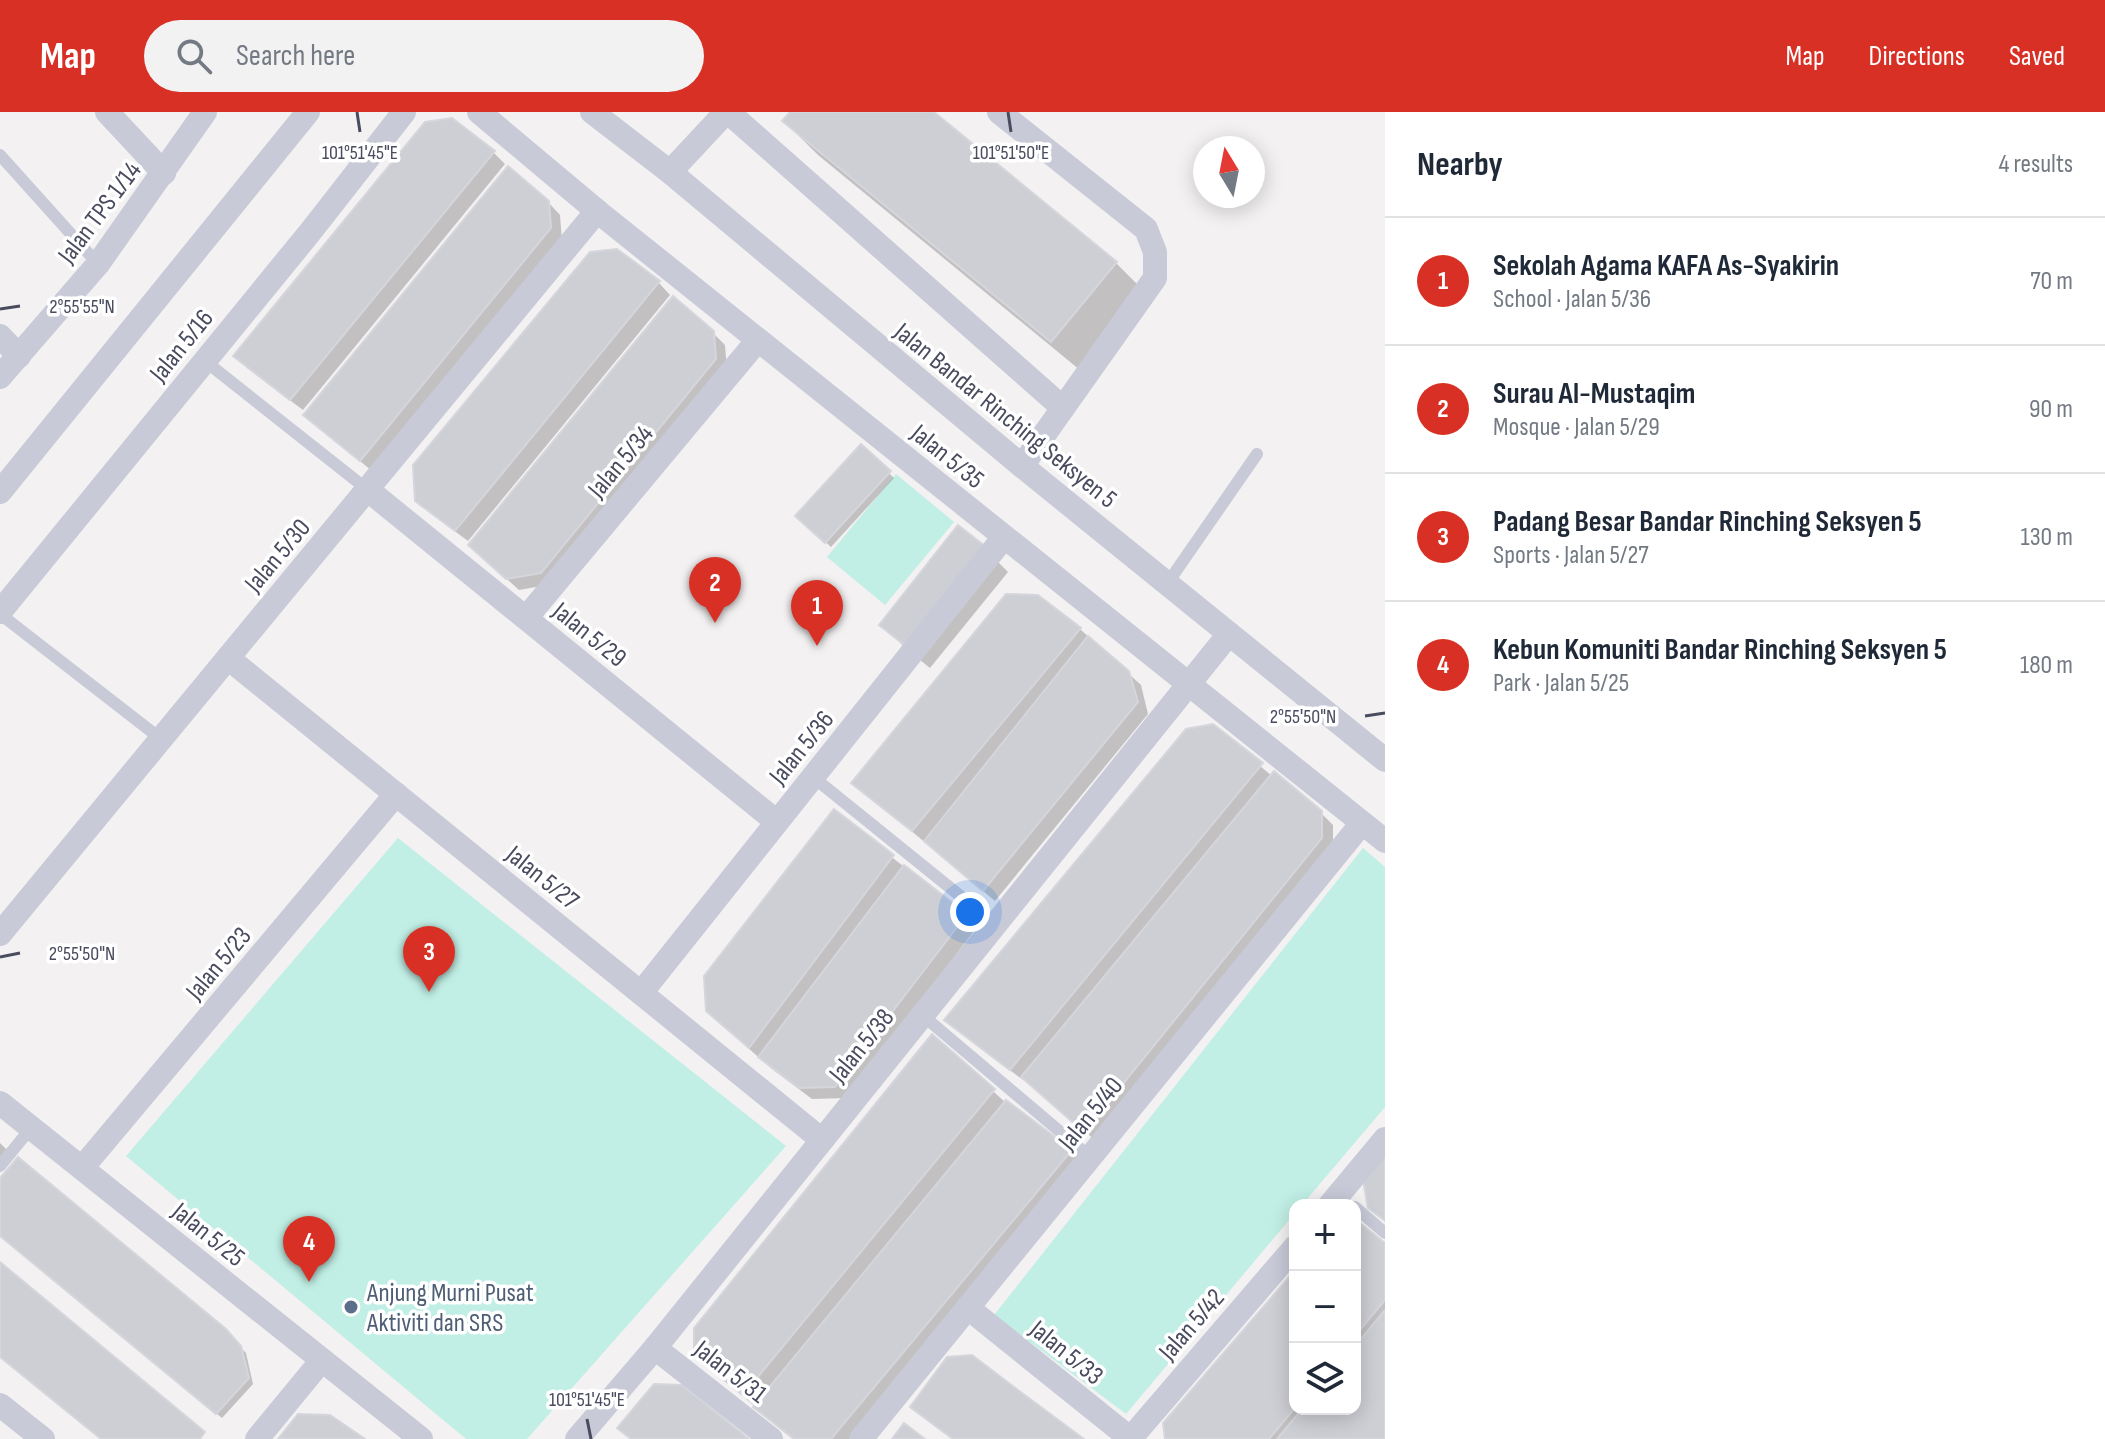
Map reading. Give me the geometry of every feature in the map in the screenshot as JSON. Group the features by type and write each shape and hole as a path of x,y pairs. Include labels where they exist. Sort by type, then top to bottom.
{"street":[{"path":"107,112 164,173"},
{"name":"Jalan TPS 1/14","path":"0,377 98,264 205,112"},
{"path":"0,492 308,112"},
{"name":"Jalan 5/16","path":"0,613 404,112"},
{"name":"Jalan 5/35","path":"479,112 597,211 1385,841"},
{"name":"Jalan Bandar Rinching Seksyen 5","path":"592,112 670,172 1022,466 1385,760"},
{"path":"670,172 727,112 1063,408"},
{"path":"999,112 1146,229 1155,252 1155,278 1022,466"},
{"name":"Jalan 5/30","path":"0,934 597,211"},
{"path":"0,336 19,356"},
{"name":"Jalan 5/34","path":"526,618 758,340"},
{"name":"Jalan 5/29","path":"368,490 777,822"},
{"name":"Jalan 5/36","path":"641,993 1004,537"},
{"name":"Jalan 5/38","path":"577,1439 655,1348 1229,634"},
{"name":"Jalan 5/27","path":"228,658 822,1140"},
{"name":"Jalan 5/23","path":"82,1168 396,794"},
{"name":"Jalan 5/40","path":"861,1439 1362,823"},
{"name":"Jalan 5/25","path":"0,1103 421,1439"},
{"path":"1347,1199 1385,1139"},
{"name":"Jalan 5/42","path":"1130,1439 1289,1254"},
{"name":"Jalan 5/33","path":"968,1308 1130,1439"},
{"name":"Jalan 5/31","path":"655,1348 771,1439"},
{"path":"257,1439 322,1360"},
{"path":"0,1405 43,1439"}],"lane":[{"path":"0,155 98,264"},
{"path":"205,361 368,490"},
{"path":"1167,584 1257,454"},
{"path":"0,613 161,739"},
{"path":"813,777 995,924"},
{"path":"921,1014 1090,1157"},
{"path":"0,1166 31,1128"},
{"path":"1361,1215 1385,1233"}],"green space":[{"path":"896,474 954,522 885,605 827,557"},
{"path":"398,838 786,1146 527,1439 466,1439 126,1156"},
{"path":"1363,848 1385,867 1385,1107 1307,1199 1289,1199 1289,1220 1126,1414 994,1315"}],"building":[{"path":"790,112 934,112 1117,262 1051,342 782,121"},
{"path":"452,118 495,151 290,400 233,356 425,122"},
{"path":"508,166 549,201 551,228 360,461 303,415"},
{"path":"617,249 660,281 455,531 415,501 413,465 590,252"},
{"path":"673,296 714,331 716,359 541,573 506,579 468,545"},
{"path":"861,444 891,471 825,543 795,516"},
{"path":"958,525 986,547 906,646 879,625"},
{"path":"1006,594 1038,595 1081,628 912,831 851,783"},
{"path":"1088,636 1129,671 1138,702 983,891 924,841"},
{"path":"1213,724 1263,763 1010,1070 944,1020 1186,729"},
{"path":"1274,771 1322,811 1322,838 1084,1132 1021,1077"},
{"path":"834,809 894,855 749,1048 706,1011 704,976"},
{"path":"904,865 967,914 835,1087 799,1088 758,1057"},
{"path":"932,1034 995,1089 743,1395 694,1356 694,1328"},
{"path":"1006,1100 1072,1150 831,1439 794,1439 753,1407"},
{"path":"1385,1155 1385,1221 1368,1208 1363,1180"},
{"path":"18,1157 226,1329 241,1346 249,1378 216,1414 0,1236 0,1178"},
{"path":"1361,1224 1385,1243 1385,1300 1361,1329"},
{"path":"0,1262 205,1432 200,1439 101,1439 0,1357"},
{"path":"1289,1277 1289,1415 1269,1439 1165,1439 1163,1423"},
{"path":"1385,1310 1385,1439 1277,1439 1297,1415 1361,1415 1361,1339"},
{"path":"972,1355 1084,1439 953,1439 910,1407 947,1357"},
{"path":"654,1384 682,1385 749,1439 631,1439 617,1428"},
{"path":"298,1414 330,1415 365,1439 278,1439"},
{"path":"904,1423 925,1439 892,1439"}],"place":[{"name":"Surau Al-Mustaqim","path":"715,623"},
{"name":"Sekolah Agama KAFA As-Syakirin","path":"817,646"},
{"name":"Padang Besar Bandar Rinching Seksyen 5","path":"429,992"},
{"name":"Kebun Komuniti Bandar Rinching Seksyen 5","path":"309,1282"},
{"name":"Anjung Murni Pusat Aktiviti dan SRS","path":"351,1307"}]}
